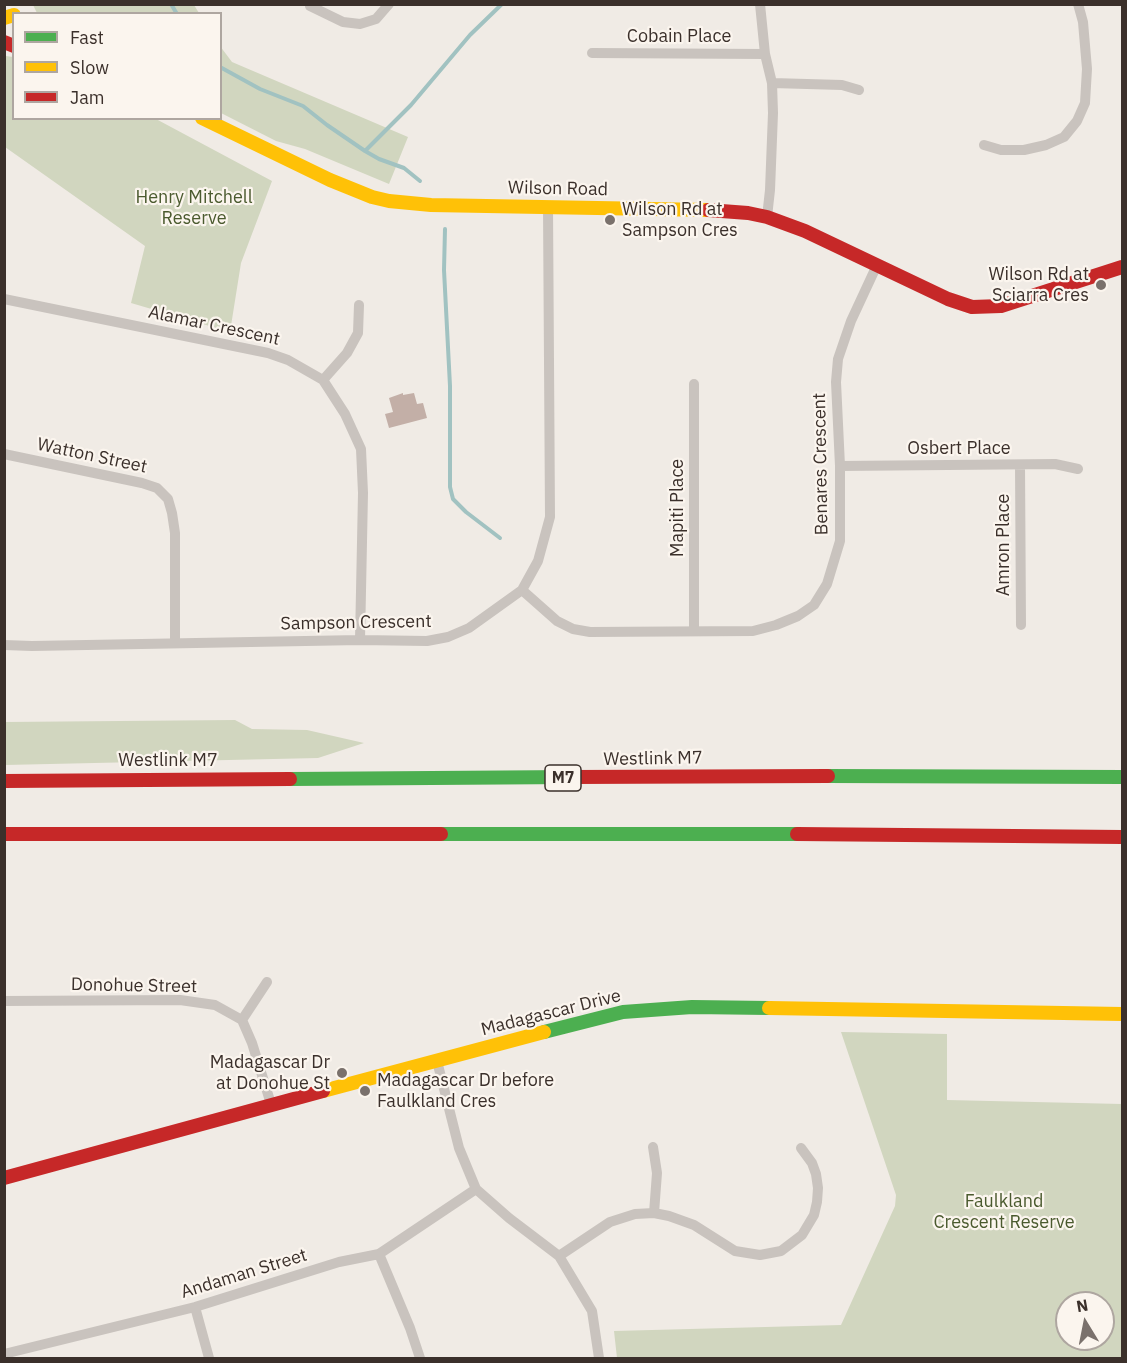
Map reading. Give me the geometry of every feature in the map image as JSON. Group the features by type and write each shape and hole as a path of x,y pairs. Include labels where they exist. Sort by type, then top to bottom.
{"main road":[{"name":"Wilson Road","path":"206,120 330,180 372,197 389,201 431,205 705,210 748,213 766,217 784,222 948,299 972,307 981,308 1014,302 1122,267"},
{"name":"Westlink M7","path":"4,781 696,776 1122,777"},
{"path":"4,834 942,834 1122,837"},
{"name":"Madagascar Drive","path":"4,1178 271,1104 623,1012 692,1007 1122,1014"}],"street":[{"path":"310,6 343,22 360,24 376,19 389,4"},
{"path":"760,4 765,54 772,83 773,113 770,190 766,217"},
{"path":"984,144 1001,150 1024,150 1046,145 1064,137 1077,121 1085,103 1087,69 1083,22 1078,4"},
{"name":"Cobain Place","path":"592,53 765,54"},
{"path":"772,83 842,85 859,90"},
{"name":"Sampson Crescent","path":"4,645 406,641 448,638 469,628 522,590 538,561 550,517 548,207"},
{"name":"Benares Crescent","path":"522,590 557,621 573,629 590,632 753,631 776,626 798,616 814,604 827,584 840,541 840,466 836,382 838,359 850,321 877,265"},
{"name":"Alamar Crescent","path":"4,299 268,353 297,364 323,380 345,414 361,449 363,493 360,640"},
{"path":"323,380 347,353 358,333 359,305"},
{"name":"Mapiti Place","path":"694,384 694,632"},
{"name":"Watton Street","path":"4,454 142,483 157,488 168,499 175,533 176,643"},
{"name":"Osbert Place","path":"840,466 1055,464 1078,470"},
{"name":"Amron Place","path":"1020,465 1021,625"},
{"path":"267,982 242,1020 252,1043 271,1104"},
{"name":"Donohue Street","path":"4,1001 180,1000 215,1005 242,1020"},
{"path":"437,1061 459,1148 476,1189 509,1218 559,1256 592,1311 599,1359"},
{"path":"653,1147 657,1173 654,1213"},
{"path":"559,1256 610,1222 635,1215 654,1213 694,1225 735,1251 760,1255 781,1251 802,1235 814,1215 817,1202 816,1174 812,1163 801,1148"},
{"name":"Andaman Street","path":"4,1354 195,1307 339,1262 379,1254 476,1189"},
{"path":"379,1254 410,1328 420,1359"},
{"path":"195,1307 209,1359"}],"green space":[{"path":"33,5 194,5 198,12 36,12"},
{"path":"222,49 232,62 408,137 389,184 305,149 276,141 222,114"},
{"name":"Henry Mitchell Reserve","path":"4,57 12,57 12,120 158,120 272,181 241,263 230,332 131,303 145,246 5,147"},
{"path":"235,720 252,729 307,730 364,743 318,758 5,765 5,722"},
{"name":"Faulkland Crescent Reserve","path":"841,1032 947,1034 947,1100 1122,1104 1122,1358 617,1358 614,1331 841,1325 895,1206 896,1195"}],"building":[{"path":"403,393 403,395 414,393 417,404 423,403 427,418 389,428 385,414 393,412 389,398"}],"waterway":[{"path":"171,4 176,12"},
{"path":"366,150 411,105 470,35 502,4"},
{"path":"222,68 260,89 303,106 365,151 404,168 420,181"},
{"path":"445,229 444,270 450,386 450,487 453,499 500,538"}],"traffic: fast":[{"path":"828,776 1122,777"},
{"path":"290,779 573,777"},
{"path":"441,834 797,834"},
{"path":"544,1032 623,1012 692,1007 769,1008"}],"traffic: slow":[{"path":"4,18 12,16"},
{"path":"206,120 330,180 372,197 389,201 431,205 708,210"},
{"path":"769,1008 1122,1014"},
{"path":"323,1091 544,1032"}],"traffic: jam":[{"path":"4,42 12,45"},
{"path":"708,210 767,217 805,231 948,299 972,307 1001,306 1122,267"},
{"path":"573,777 828,776"},
{"path":"4,781 290,779"},
{"path":"4,834 441,834"},
{"path":"797,834 1122,837"},
{"path":"4,1178 323,1091"}],"place":[{"name":"Wilson Rd at Sampson Cres","path":"610,220"},
{"name":"Wilson Rd at Sciarra Cres","path":"1101,285"},
{"name":"Madagascar Dr at Donohue St","path":"342,1073"},
{"name":"Madagascar Dr before Faulkland Cres","path":"365,1091"}]}
